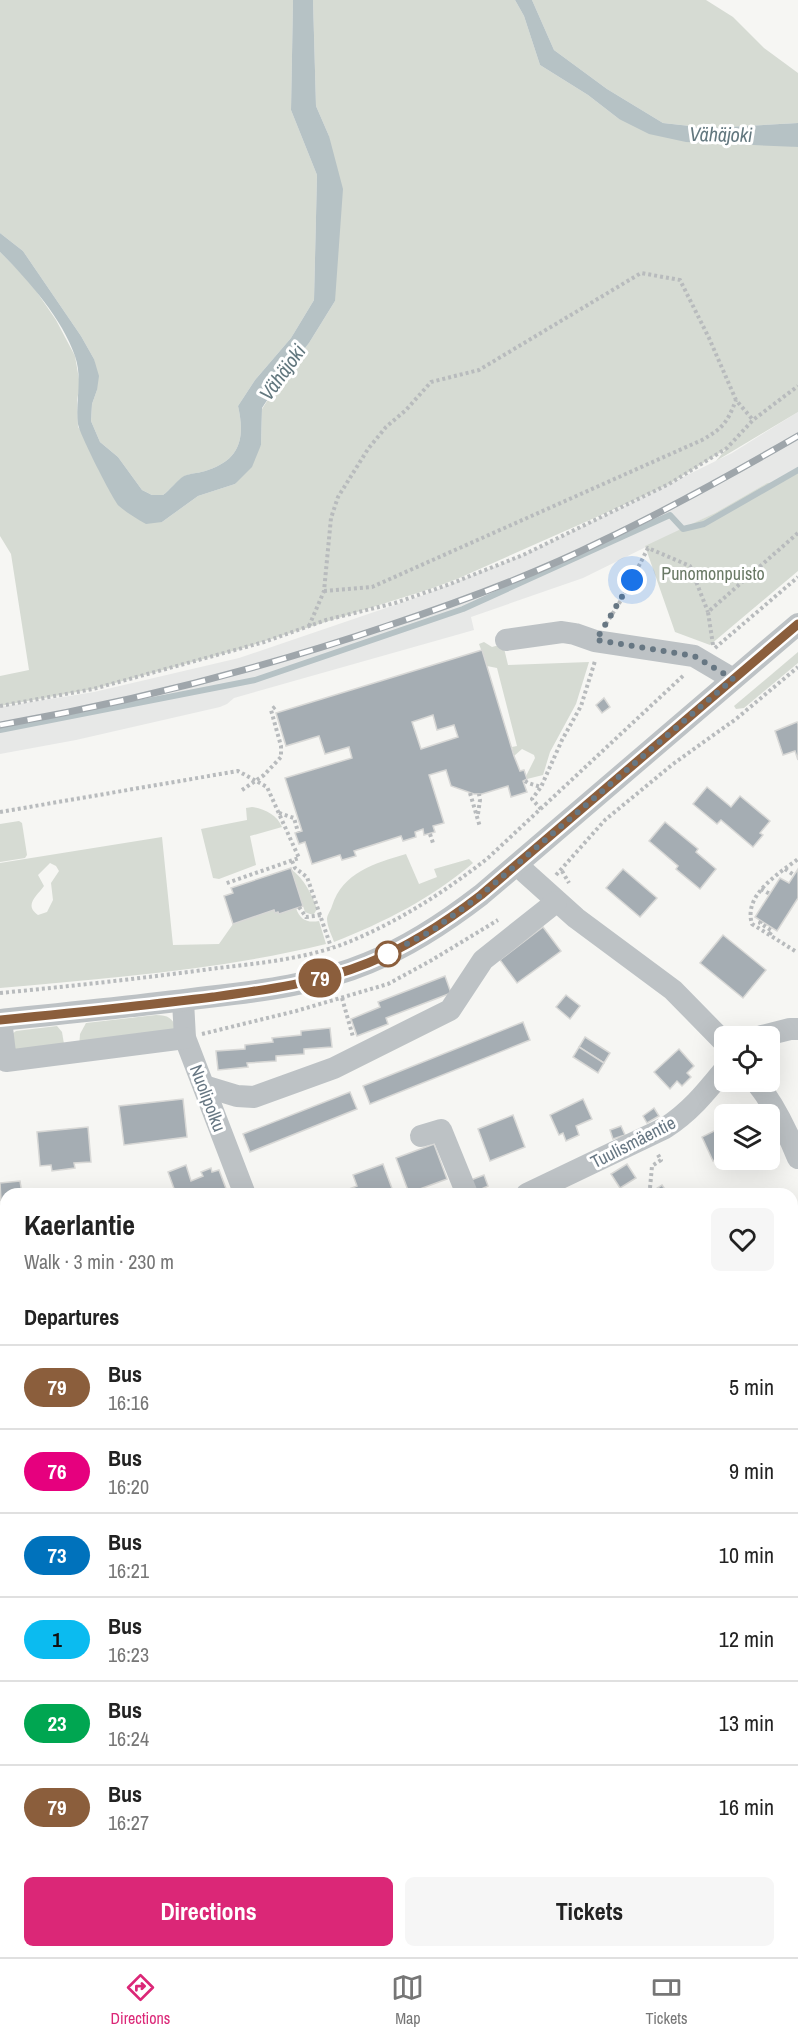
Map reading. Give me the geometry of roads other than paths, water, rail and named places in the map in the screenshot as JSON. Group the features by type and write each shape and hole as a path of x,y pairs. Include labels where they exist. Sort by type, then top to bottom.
{"street":[{"path":"185,1038 6,1061 0,1020 183,1001 301,983 366,964 392,953 433,930 481,895 798,624"},
{"path":"506,640 562,632 694,656 708,654 733,679"},
{"path":"517,865 556,902 673,990 714,1032"},
{"path":"204,1086 237,1096 254,1097 334,1068 450,1010 483,960 556,902"},
{"name":"Nuolipolku","path":"183,1001 185,1038 242,1188"},
{"path":"780,1031 798,1029"},
{"name":"Tuulismäentie","path":"540,1188 665,1128 684,1116 714,1082"},
{"path":"765,1092 787,1132 798,1158"},
{"path":"421,1136 441,1130 465,1188"}],"water":[{"name":"Vähäjoki","path":"293,0 313,0 316,106 329,136 343,189 335,301 309,343 262,408 261,445 252,467 235,484 198,496 162,522 146,524 119,506 110,492 78,424 79,382 75,356 62,328 43,300 0,252 0,233 23,251 94,359 99,376 92,404 91,421 100,442 118,457 142,490 152,495 163,495 184,476 208,470 228,460 234,453 240,437 238,406 255,380 291,338 314,300 317,175 291,110"},
{"name":"Vähäjoki","path":"515,0 532,0 554,50 607,89 663,123 708,128 798,123 798,147 686,142 649,134 619,119 588,95 540,65 524,16"}],"waterway":[{"path":"0,730 255,680 463,609 670,515 683,529 704,524 798,470"}],"railway":[{"path":"0,725 98,706 195,683 339,642 469,598 523,577 627,529 798,436"}],"park label":[{"name":"Punomonpuisto","path":"713,573"}]}
